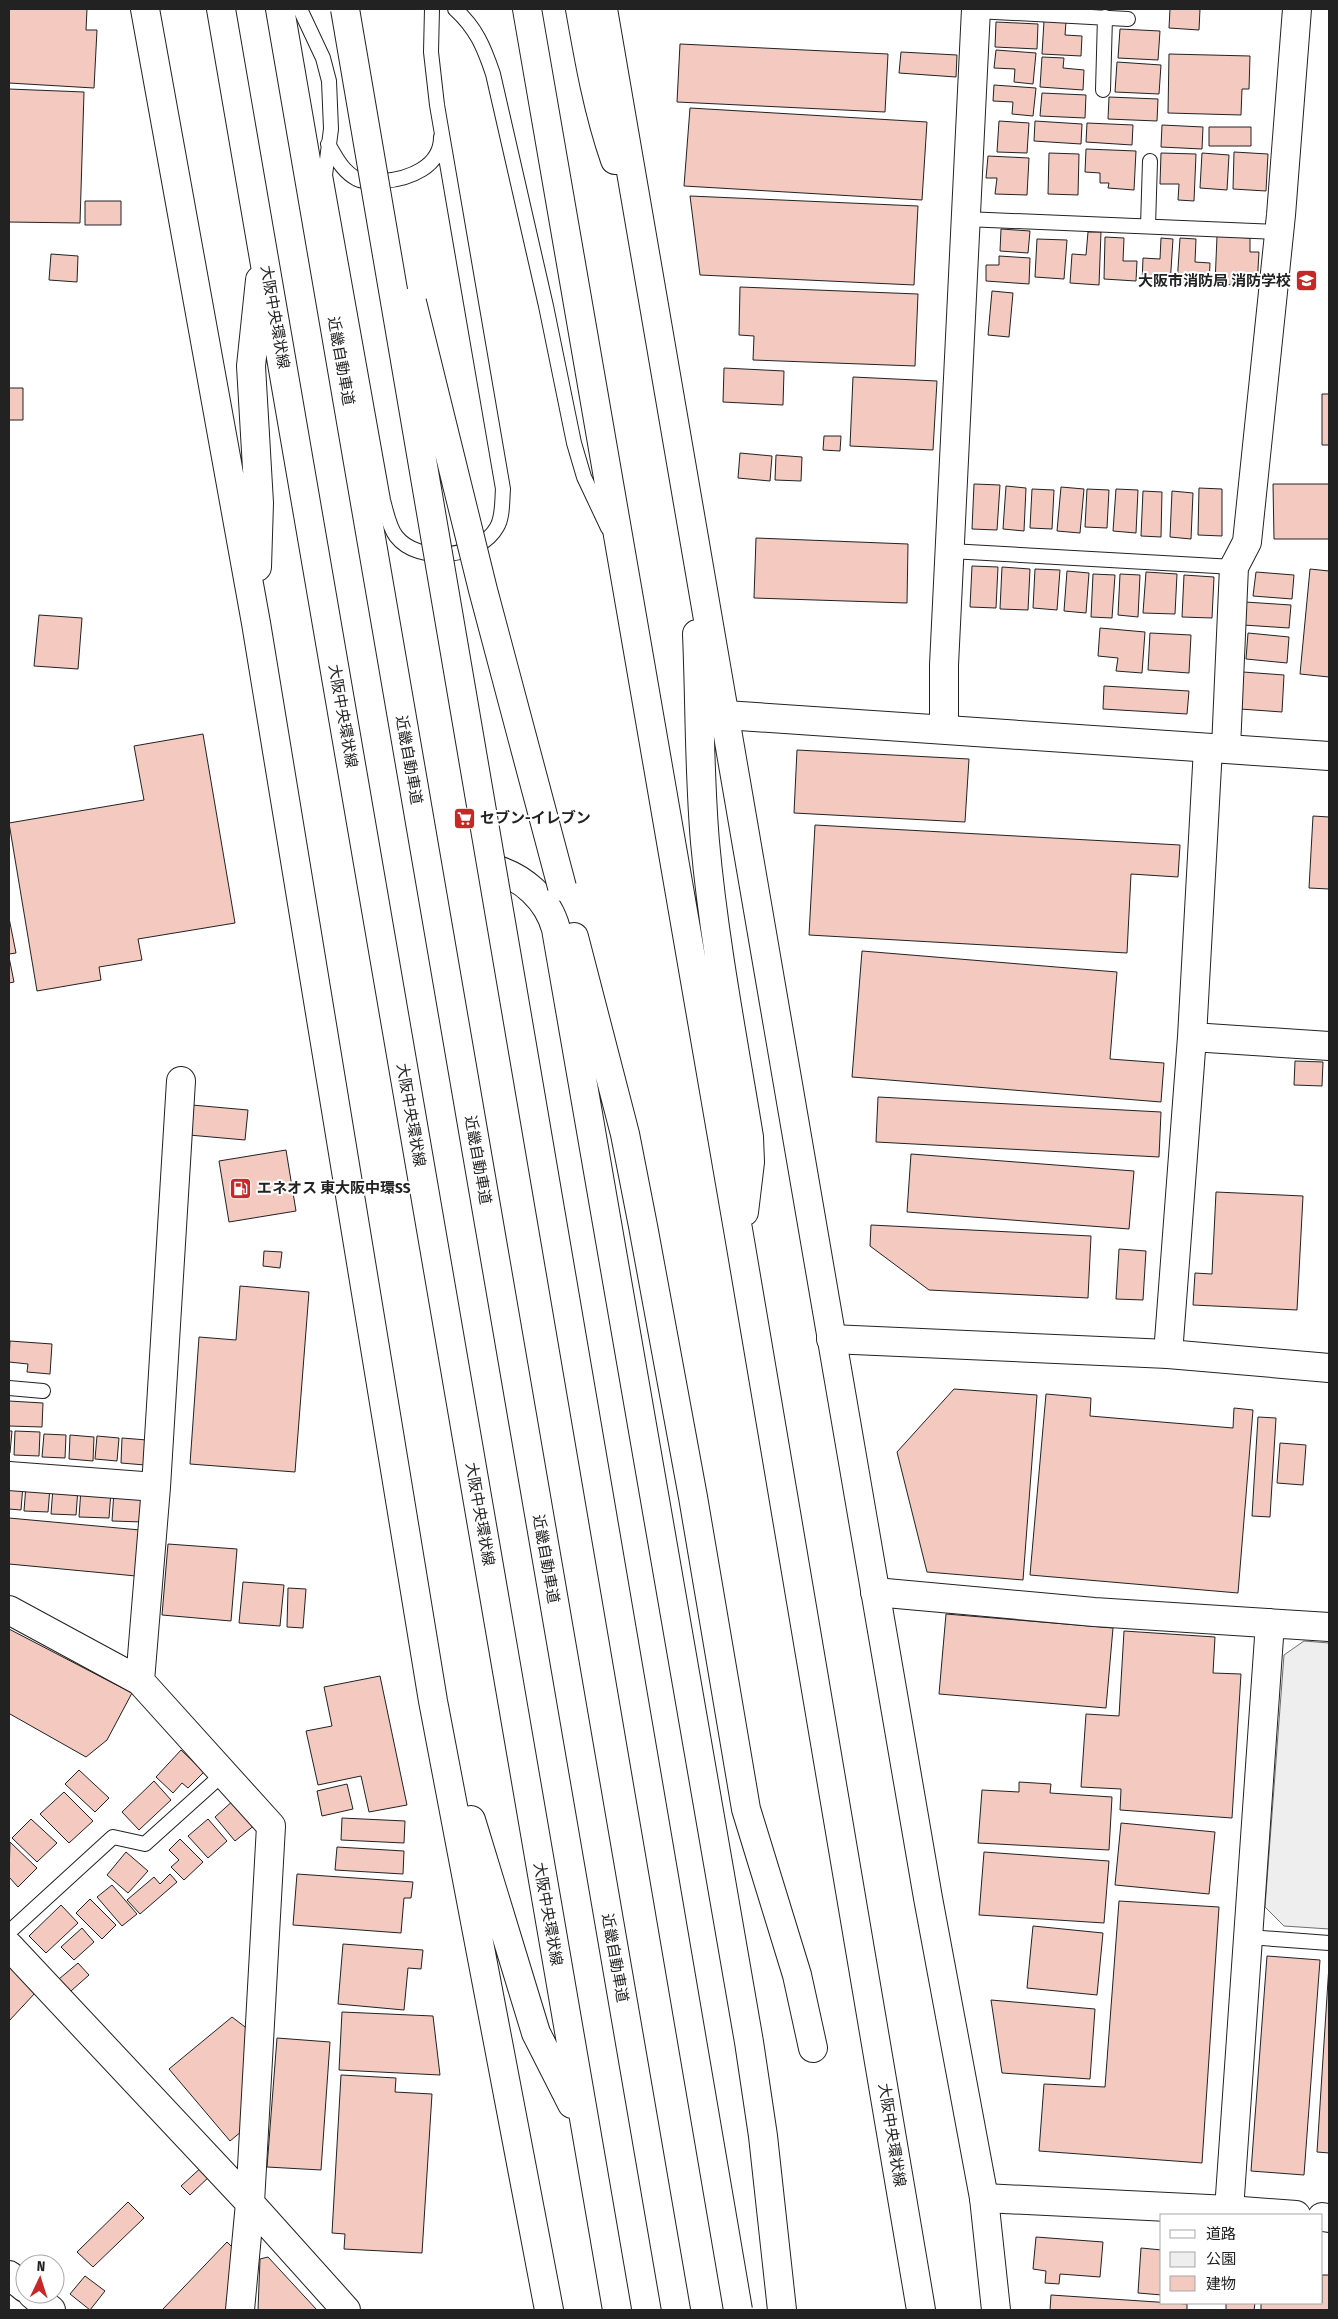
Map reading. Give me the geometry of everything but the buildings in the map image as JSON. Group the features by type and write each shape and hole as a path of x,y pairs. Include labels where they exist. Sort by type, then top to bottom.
{"main road":[{"path":"145,9 256,623 433,1701 549,2310"},
{"name":"大阪中央環状線","path":"221,9 616,2310"},
{"name":"近畿自動車道","path":"280,9 676,2310"},
{"path":"345,9 738,2310"},
{"name":"大阪中央環状線","path":"527,9 740,1241 921,2310"},
{"path":"580,9 605,130 642,233"},
{"path":"603,9 928,1898 984,2198 996,2310"},
{"path":"1168,1354 1192,1038 1234,566 1248,542 1279,232 1297,9"},
{"path":"944,728 944,666 976,10"},
{"path":"357,79 483,590 624,1134 662,1327 723,1667 746,1810 798,1976 813,2048"},
{"path":"256,623 259,504 251,366 263,245"},
{"path":"696,545 698,728 705,842 712,906 749,1137 750,1162 740,1241"},
{"path":"725,715 944,728 1329,756"},
{"path":"494,869 510,874 523,883 549,909 553,918 594,1140 749,2042 763,2136 782,2310"},
{"path":"1192,1038 1329,1046"},
{"path":"140,1681 156,1487 181,1081"},
{"path":"831,1338 1168,1354 1329,1368"},
{"path":"9,1476 156,1487"},
{"path":"875,1592 1094,1612 1329,1627"},
{"path":"9,1610 140,1681 271,1826 250,2203 240,2310"},
{"path":"1228,2210 1270,1623"},
{"path":"433,1701 536,2033 585,2130"},
{"path":"9,1946 250,2203 346,2310"},
{"path":"984,2198 1282,2214"}],"lane":[{"path":"300,9 323,58 329,81 332,117 325,175 383,500 395,536 410,548 429,554 450,553 478,544 498,526 503,489 431,52 432,9"},
{"path":"455,9 476,31 484,46 493,74 546,306 574,443 584,477 622,556"},
{"path":"976,10 1128,18"},
{"path":"1103,90 1105,17"},
{"path":"328,144 341,166 358,179 372,182 390,180 415,175 432,161 441,145 442,126"},
{"path":"1148,226 1150,161"},
{"path":"965,219 1279,232"},
{"path":"950,551 1234,566"},
{"path":"9,1388 43,1391"},
{"path":"9,1932 113,1837 145,1844 224,1774"},
{"path":"1248,1936 1329,1943"}],"green space":[{"path":"1304,1641 1329,1643 1329,1929 1284,1926 1265,1907 1284,1655"}],"place":[{"name":"大阪市消防局 消防学校","path":"1307,281"},
{"name":"セブン-イレブン","path":"464,818"},
{"name":"エネオス 東大阪中環SS","path":"241,1188"}]}
